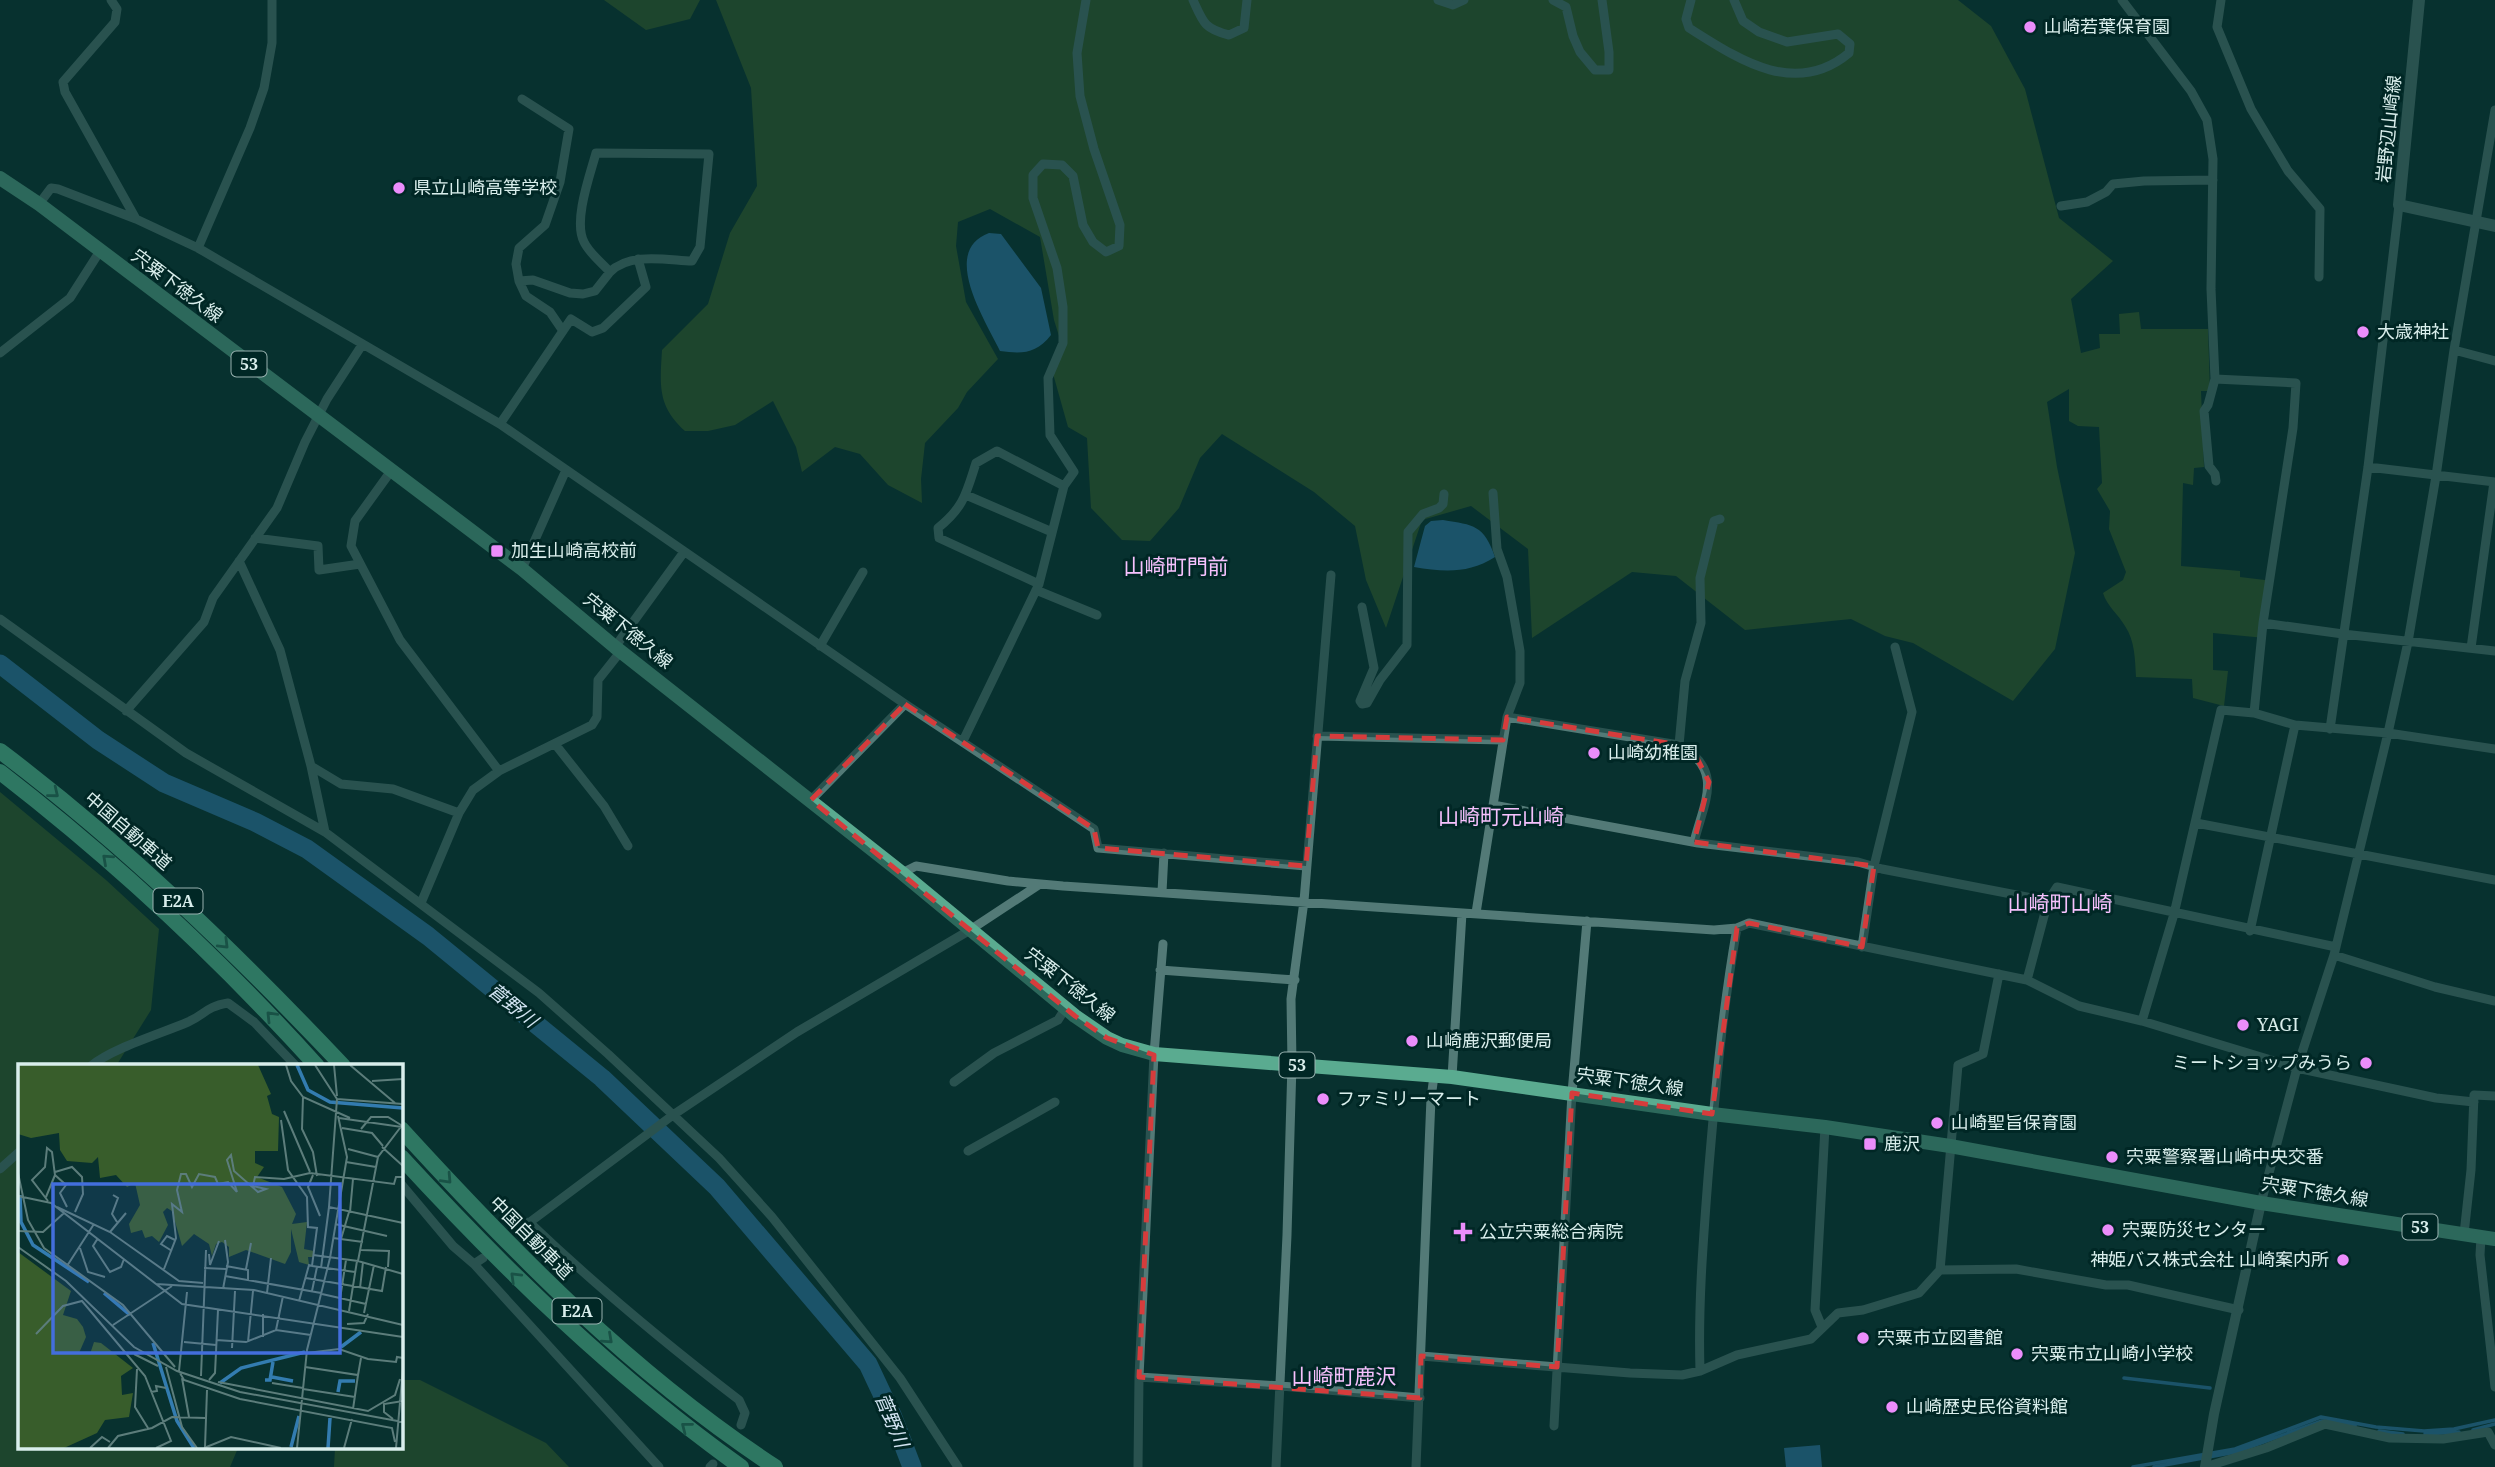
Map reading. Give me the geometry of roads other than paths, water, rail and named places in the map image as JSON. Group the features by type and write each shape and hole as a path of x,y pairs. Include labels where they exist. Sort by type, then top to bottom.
{"highway":[{"name":"中国自動車道","path":"0,751 117,844 202,922 341,1064"},
{"name":"中国自動車道","path":"0,772 105,857 272,1016 315,1064"},
{"name":"中国自動車道","path":"402,1130 493,1229 612,1343 706,1420 775,1467"},
{"name":"E2A","path":"402,1158 478,1241 556,1318 646,1396 741,1467"}],"main road":[{"name":"岩野辺山崎線","path":"2419,0 2399,205 2495,226"},
{"name":"宍粟下徳久線","path":"0,178 39,204 522,569 618,649 902,873 1065,1009 1107,1038 1135,1050 1154,1054 1452,1077 1712,1114 1825,1127 1950,1146 2261,1203 2488,1238"}],"street":[{"path":"111,0 117,9 115,22 63,82 65,92 135,219"},
{"path":"198,248 250,128 264,88 272,43 272,0"},
{"path":"963,741 1038,587 1064,486 1074,472 1050,435 1048,378 1063,343 1063,307 1057,268 1033,198 1032,175 1044,164 1062,165 1073,176 1083,225 1093,242 1106,252 1119,246 1120,225 1094,149 1080,96 1077,53 1086,0"},
{"path":"1193,0 1202,21 1212,31 1229,35 1244,28 1247,0"},
{"path":"1438,0 1452,5 1464,0"},
{"path":"1553,0 1566,7 1580,52 1595,70 1609,70 1602,0"},
{"path":"1690,0 1686,19 1689,28 1737,58 1785,73 1815,72 1833,66 1849,53 1850,44 1838,34 1787,42 1759,32 1743,22 1734,0"},
{"path":"2122,0 2190,91 2207,120 2213,159 2211,289 2215,379 2204,411 2209,466 2216,481"},
{"path":"2221,0 2217,27 2251,109 2287,171 2320,209 2319,277"},
{"path":"522,99 569,129 561,182 545,225 519,248 516,264 519,281 526,296 550,312 563,331"},
{"path":"2495,110 2408,642 2335,951 2297,1068 2261,1203 2204,1467 2266,1448 2325,1424 2390,1438 2444,1439 2491,1431 2495,1446"},
{"path":"519,281 533,280 570,293 583,294 595,291 620,262 638,259 692,261 700,247 709,154 596,153 582,201 583,241 610,272"},
{"path":"2061,206 2087,202 2106,192 2113,184 2213,180"},
{"path":"39,204 51,188 58,189 135,219 198,248 500,424 905,704 1094,829 1098,848 1306,866"},
{"path":"2330,729 2368,467 2399,205"},
{"path":"0,353 70,298 100,251"},
{"path":"500,424 571,320 592,332 603,328 646,287 638,259"},
{"path":"126,711 204,622 213,598 277,508 318,416 362,345"},
{"path":"2454,350 2495,361"},
{"path":"2215,379 2296,383 2293,428 2263,623 2254,712"},
{"path":"1064,486 996,451 976,463 966,495 955,514 938,528 939,538 1097,615"},
{"path":"2368,467 2495,482 2471,648"},
{"path":"522,569 566,470"},
{"path":"391,471 355,521 351,545 400,640 499,771"},
{"path":"1476,913 1507,717 1520,683 1520,651 1507,578 1497,549 1493,493"},
{"path":"1362,607 1374,668 1360,701 1362,704 1367,703 1380,680 1407,645 1408,532 1423,514 1443,504 1444,494"},
{"path":"966,495 1052,532"},
{"path":"1679,746 1685,681 1701,623 1700,578 1703,557 1714,521 1720,519"},
{"path":"255,538 318,546 319,570 360,564"},
{"path":"421,903 459,813 473,790 499,771 592,726 597,717 598,680 684,552"},
{"path":"239,561 280,650 311,765 325,832"},
{"path":"820,646 863,572"},
{"path":"1276,1467 1292,1064 1291,999 1304,901 1331,575"},
{"path":"0,619 186,753 325,832 539,993 608,1054 719,1158 800,1251 901,1378 958,1467"},
{"path":"2263,623 2495,651"},
{"path":"1861,947 1874,866 1912,712 1895,647"},
{"path":"811,800 905,704"},
{"path":"2142,1021 2174,914 2221,710 2254,712 2295,725 2388,733 2495,749"},
{"path":"1507,717 1679,746 1695,754 1705,768 1709,782 1694,842"},
{"path":"2250,931 2295,725"},
{"path":"1317,736 1503,740"},
{"path":"555,744 604,806 628,846"},
{"path":"311,765 341,784 393,789 459,813"},
{"path":"1493,805 1694,842 1858,862 2048,901"},
{"path":"2196,823 2495,880"},
{"path":"1162,892 1164,853"},
{"path":"902,873 916,866 1040,884 1714,930 1737,928 1749,923 2027,979 2079,1006 2142,1021 2297,1068 2435,1098 2474,1102"},
{"path":"741,1425 745,1413 739,1400 525,1225 673,1115 797,1032 970,930 1040,884"},
{"path":"2027,979 2048,901 2057,887 2335,951 2435,987 2495,1001"},
{"path":"1452,1077 1462,913"},
{"path":"1554,1426 1572,1093 1587,921"},
{"path":"1700,1371 1698,1315 1712,1114 1725,998 1737,928"},
{"path":"1138,1467 1139,1377 1154,1054 1163,944"},
{"path":"1160,970 1295,979"},
{"path":"1421,1356 1682,1375 1700,1371 1737,1355 1811,1339 1838,1313 1863,1311 1919,1293 1940,1270 1958,1065 1983,1054 1999,974"},
{"path":"94,1064 110,1054 191,1020 212,1006 228,1003 254,1022 294,1064"},
{"path":"954,1082 994,1053 1058,1020 1065,1009"},
{"path":"1416,1467 1423,1268 1434,1076"},
{"path":"2464,1234 2471,1170 2474,1095 2495,1096"},
{"path":"968,1151 1055,1102"},
{"path":"1822,1327 1815,1310 1825,1127"},
{"path":"0,1169 18,1153"},
{"path":"402,1185 453,1246 474,1264 659,1467"},
{"path":"2488,1238 2480,1255 2495,1387"},
{"path":"474,1264 484,1258"},
{"path":"1940,1270 2016,1269 2106,1286 2128,1285 2239,1310"},
{"path":"1139,1377 1281,1385 1420,1398"}],"water":[{"path":"989,233 1001,234 1041,288 1051,335 1034,349 1022,352 1000,351 970,287 968,255 975,242"},
{"path":"1443,520 1476,528 1487,538 1495,557 1465,569 1436,570 1414,567 1425,526 1431,521"},
{"path":"1820,1445 1822,1467 1786,1467 1784,1448"}],"waterway":[{"name":"菅野川","path":"0,664 98,740 164,783 255,822 307,849 428,936 602,1078 717,1187 868,1364 912,1467"},
{"path":"2124,1378 2210,1388"},
{"path":"2133,1467 2235,1449 2321,1417 2376,1427 2424,1431 2454,1429 2495,1420"},
{"path":"2154,1467 2236,1452 2322,1421 2355,1426"},
{"path":"2473,1430 2495,1424"},
{"path":"2379,1431 2403,1434"},
{"path":"2425,1434 2459,1432"}],"place":[{"name":"山崎若葉保育園","path":"2030,27"},
{"name":"県立山崎高等学校","path":"399,188"},
{"name":"大歳神社","path":"2363,332"},
{"name":"加生山崎高校前","path":"497,551"},
{"name":"山崎幼稚園","path":"1594,753"},
{"name":"YAGI","path":"2243,1025"},
{"name":"山崎鹿沢郵便局","path":"1412,1041"},
{"name":"ミートショップみうら","path":"2366,1063"},
{"name":"ファミリーマート","path":"1323,1099"},
{"name":"山崎聖旨保育園","path":"1937,1123"},
{"name":"鹿沢","path":"1870,1144"},
{"name":"宍粟警察署山崎中央交番","path":"2112,1157"},
{"name":"宍粟防災センター","path":"2108,1230"},
{"name":"公立宍粟総合病院","path":"1463,1232"},
{"name":"神姫バス株式会社 山崎案内所","path":"2343,1260"},
{"name":"宍粟市立図書館","path":"1863,1338"},
{"name":"宍粟市立山崎小学校","path":"2017,1354"},
{"name":"山崎歴史民俗資料館","path":"1892,1407"}],"district":[{"name":"山崎町門前","path":"1176,567"},
{"name":"山崎町元山崎","path":"1501,817"},
{"name":"山崎町山崎","path":"2060,904"},
{"name":"山崎町鹿沢","path":"1344,1377"}]}
